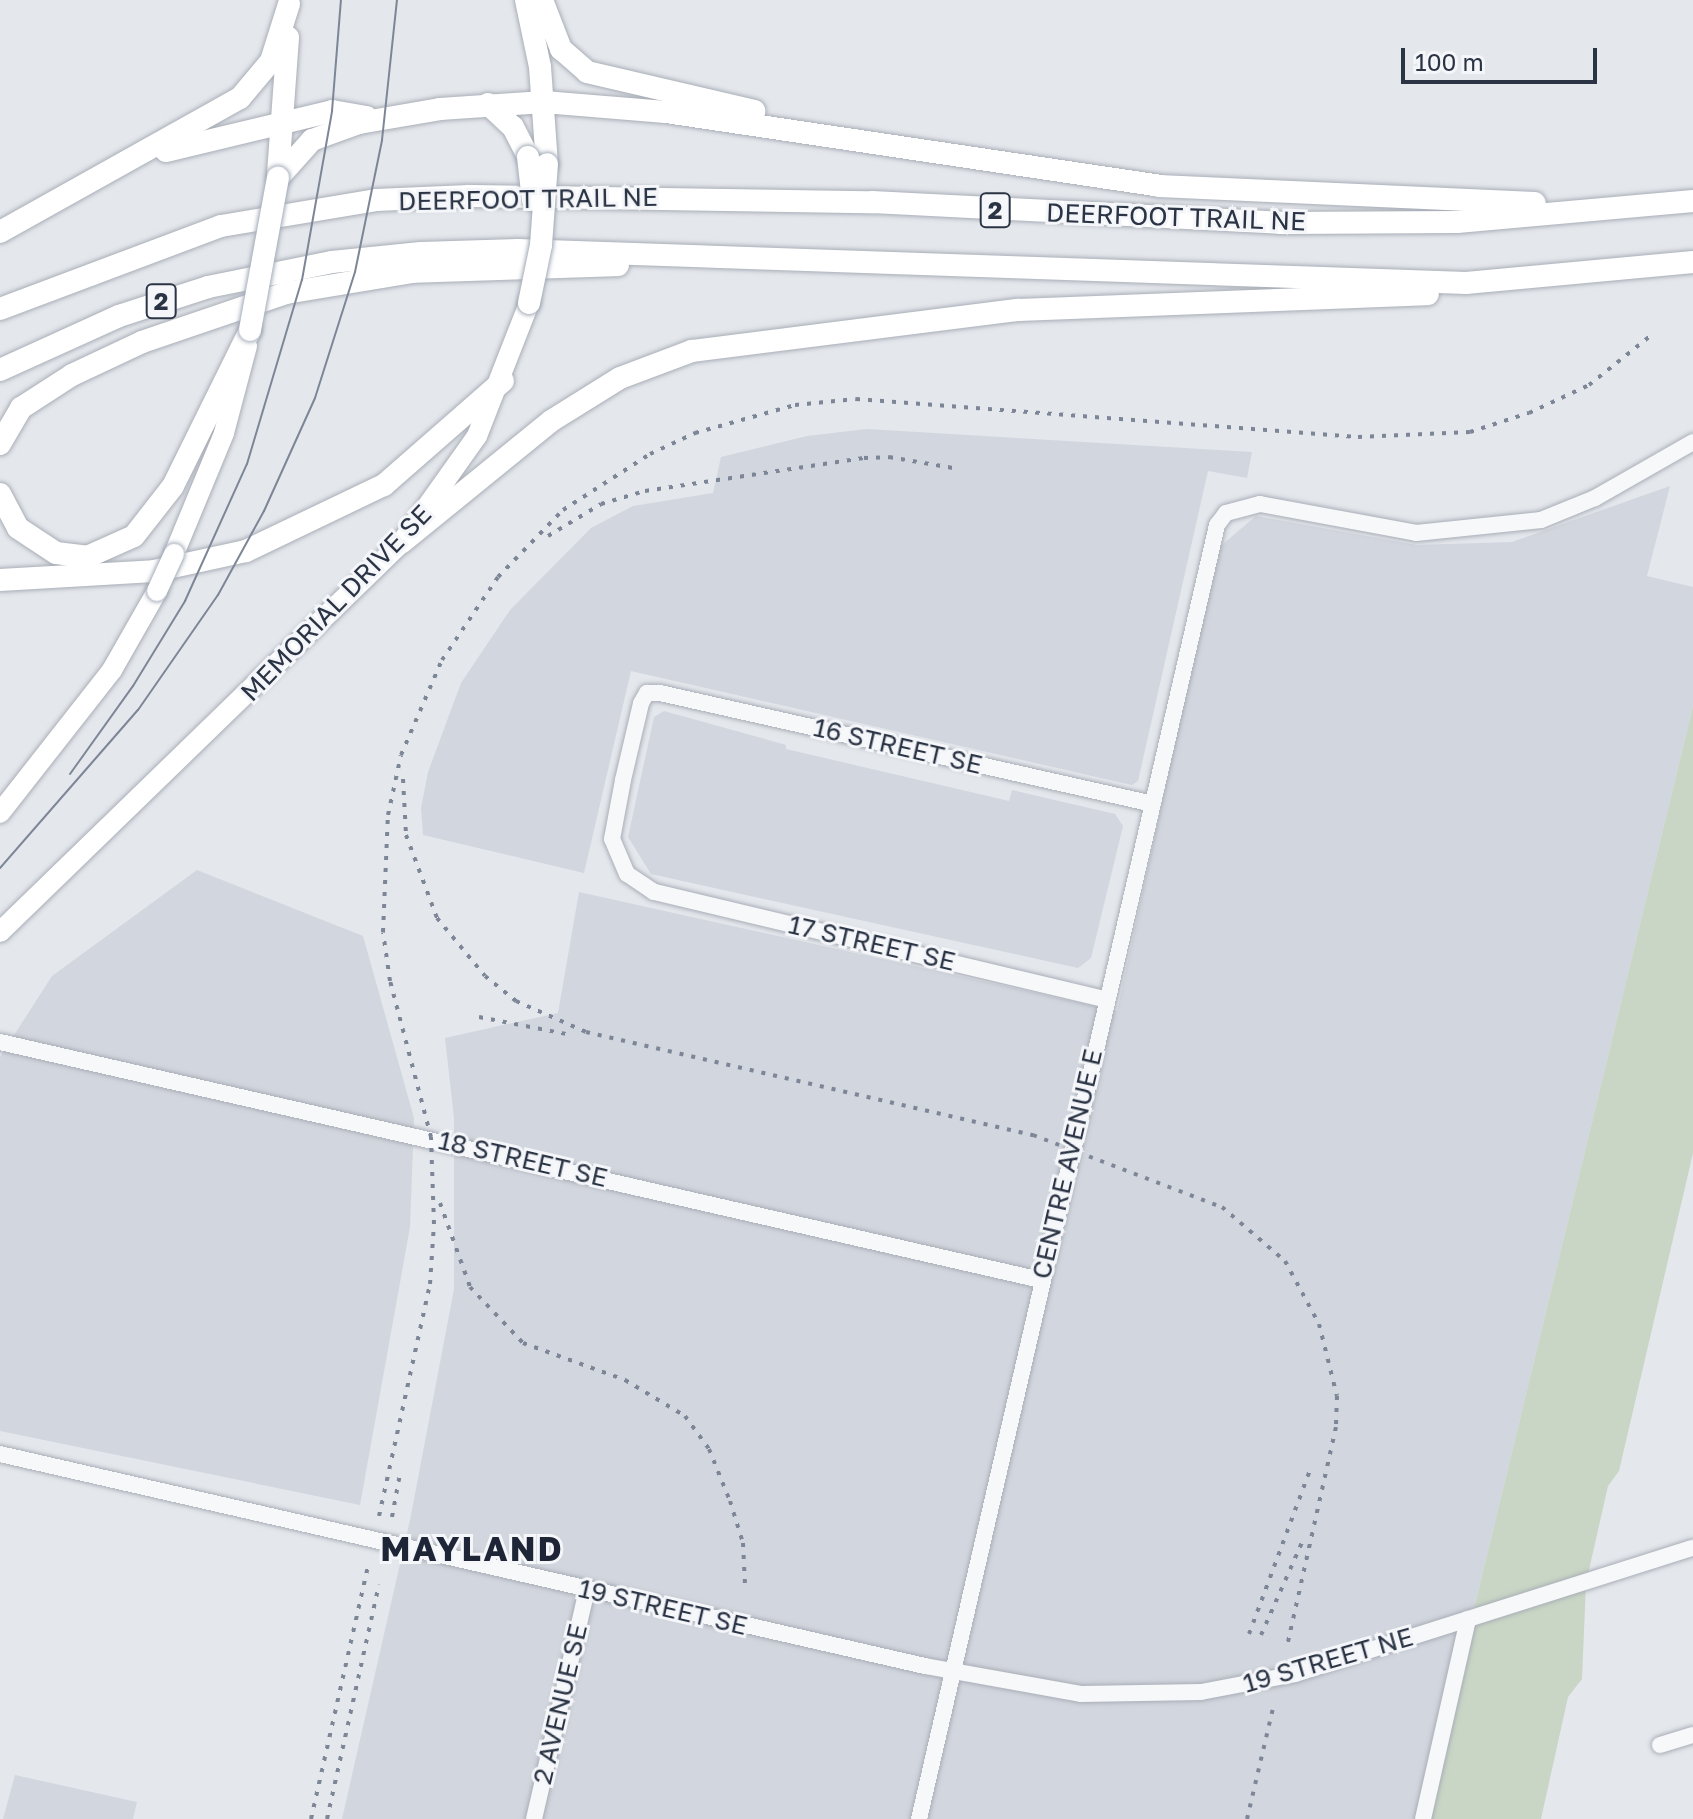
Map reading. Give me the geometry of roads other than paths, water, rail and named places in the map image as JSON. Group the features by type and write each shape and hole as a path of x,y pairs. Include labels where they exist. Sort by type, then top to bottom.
{"highway":[{"path":"526,0 543,29 587,72 956,155"},
{"path":"542,0 543,29"},
{"path":"0,494 18,528 56,553 87,557 134,536 173,486 250,330 278,178 290,2"},
{"path":"0,232 135,160 253,87 271,61 290,2"},
{"name":"MEMORIAL DRIVE SE","path":"529,303 541,245 537,160 544,102 543,29"},
{"path":"278,178 312,140 375,119 488,104 544,102 666,112 1159,186 1522,203 1668,205"},
{"path":"488,104 513,127 537,160"},
{"path":"135,160 283,120 332,111 375,119"},
{"name":"DEERFOOT TRAIL NE","path":"0,309 221,226 322,206 469,196 668,197 1295,223 1457,222 1693,201"},
{"name":"DEERFOOT TRAIL NE","path":"0,370 70,335 174,296 332,262 518,250 666,258 1466,283 1693,262"},
{"path":"0,444 21,408 72,375 157,336 286,293 411,272 598,268 666,258"},
{"path":"401,543 551,421 620,378 692,351 1017,310 1419,297 1466,283"},
{"path":"0,580 154,571 246,551 384,485 503,381"}],"main road":[{"name":"MEMORIAL DRIVE SE","path":"0,932 401,543 462,464 503,381 529,303"},
{"path":"0,813 112,670 157,591 224,433 250,330"}],"street":[{"name":"CENTRE AVENUE E","path":"919,1819 1210,540 1226,513 1260,504 1428,533 1541,520 1595,498 1693,442"},
{"name":"16 STREET SE","path":"641,886 627,874 612,839 637,717 647,693 1149,803"},
{"name":"17 STREET SE","path":"641,886 668,897 1104,999"},
{"name":"18 STREET SE","path":"2,1042 1041,1280"},
{"name":"19 STREET SE","path":"0,1454 952,1673"},
{"name":"19 STREET NE","path":"952,1673 1081,1694 1190,1693 1295,1674 1693,1548"},
{"name":"2 AVENUE SE","path":"534,1819 587,1589"},
{"path":"1423,1819 1468,1619"},
{"path":"1660,1745 1693,1735"}],"tram line":[{"path":"70,774 133,686 185,601 247,464 302,280 332,111 341,0"},
{"path":"0,868 138,710 218,595 264,511 315,398 355,272 382,140 397,0"}],"railway":[{"path":"379,1516 430,1284 434,1224 431,1137 390,981 383,932 388,815 401,755 442,660 498,577 563,510 650,454 695,433 795,405 856,399 1358,437 1470,432 1529,413 1589,385 1654,333"},
{"path":"548,536 601,504 645,491 864,458 889,457 953,468"},
{"path":"403,779 406,835 437,918 485,976 516,1001 586,1032 1033,1135 1222,1207 1285,1261 1319,1324 1337,1396 1336,1427 1287,1647"},
{"path":"479,1017 572,1035"},
{"path":"440,1203 470,1287 523,1343 625,1380 685,1416 709,1449 730,1501 743,1543 745,1586"},
{"path":"1249,1634 1310,1470"},
{"path":"392,1517 400,1474"},
{"path":"1261,1635 1303,1540"},
{"path":"311,1819 368,1566"},
{"path":"327,1819 379,1585"},
{"path":"1247,1819 1274,1704"}],"district":[{"name":"MAYLAND","path":"472,1549"}]}
